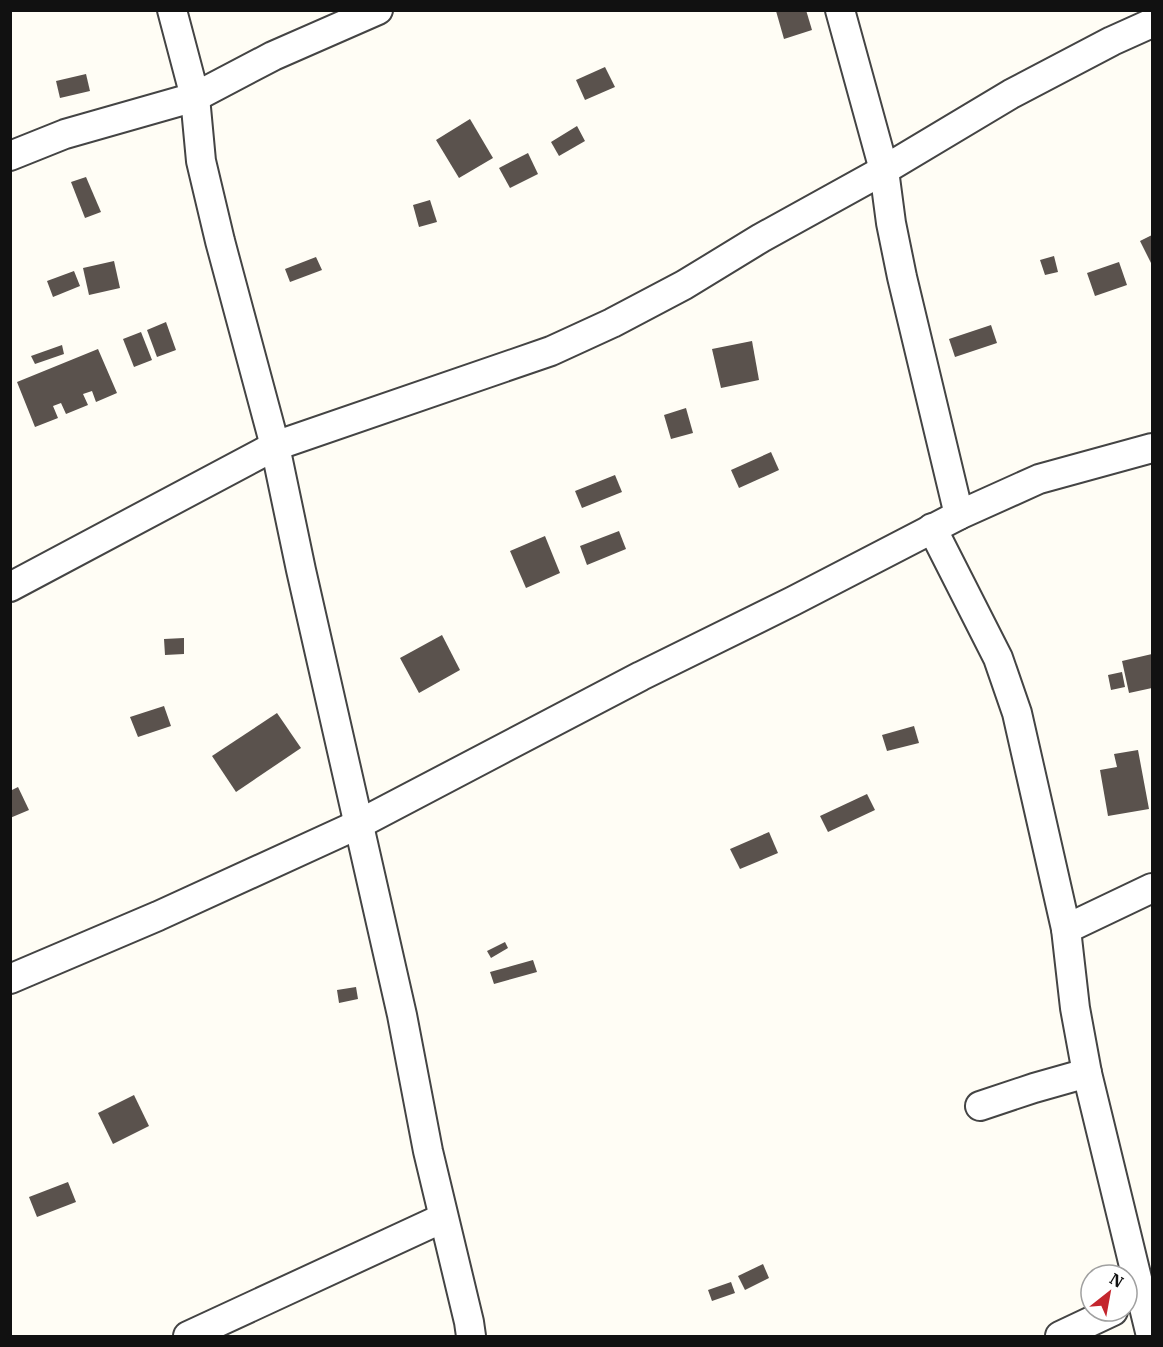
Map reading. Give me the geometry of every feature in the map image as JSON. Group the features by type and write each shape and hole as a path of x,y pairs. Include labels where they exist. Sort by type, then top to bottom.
{"street":[{"path":"171,10 195,97 201,161 220,241 275,446 402,1015 428,1151 471,1336"},
{"path":"10,156 64,134 195,97 273,56 378,10"},
{"path":"840,10 884,171 891,223 902,277 959,515"},
{"path":"10,587 275,446 551,351 612,323 684,285 761,237 884,171 1011,94 1112,41 1152,23"},
{"path":"10,979 158,916 359,824 641,676 813,591 959,515 1039,479 1152,448"},
{"path":"932,528 998,658 1017,713 1066,929 1075,1008 1087,1073 1150,1336"},
{"path":"1066,929 1152,888"},
{"path":"981,1106 1087,1073"},
{"path":"188,1336 443,1218"},
{"path":"1060,1336 1088,1323"}],"building":[{"path":"806,10 812,30 784,39 776,11"},
{"path":"605,67 615,87 585,100 576,80"},
{"path":"86,74 90,91 60,98 56,81"},
{"path":"470,119 493,158 459,178 436,140"},
{"path":"577,126 585,141 559,156 551,142"},
{"path":"528,153 538,174 510,188 499,168"},
{"path":"86,177 101,212 85,218 71,182"},
{"path":"430,200 437,222 419,227 413,205"},
{"path":"1152,235 1152,265 1140,241"},
{"path":"1054,256 1058,272 1045,275 1040,260"},
{"path":"316,257 322,270 290,282 285,269"},
{"path":"114,261 120,288 89,295 83,268"},
{"path":"1119,262 1127,285 1095,296 1087,273"},
{"path":"74,271 80,286 53,297 47,281"},
{"path":"166,322 176,350 157,357 147,330"},
{"path":"991,325 997,343 955,357 949,339"},
{"path":"141,332 152,360 134,367 123,339"},
{"path":"752,341 759,380 721,388 712,349"},
{"path":"62,345 64,354 35,364 31,356"},
{"path":"98,349 117,393 96,402 92,391 83,394 88,405 66,414 61,403 53,406 58,418 35,427 17,382"},
{"path":"686,408 693,433 671,439 664,415"},
{"path":"771,452 779,470 739,488 731,470"},
{"path":"615,475 622,492 582,508 575,491"},
{"path":"619,531 626,549 587,565 580,546"},
{"path":"545,536 560,573 526,588 510,551"},
{"path":"442,635 460,670 419,693 400,658"},
{"path":"184,638 184,654 165,655 164,639"},
{"path":"1152,654 1152,688 1129,693 1122,661"},
{"path":"1122,672 1125,687 1111,690 1108,675"},
{"path":"164,706 171,726 138,737 130,717"},
{"path":"277,713 301,748 236,792 212,756"},
{"path":"914,726 919,743 887,751 882,735"},
{"path":"1138,750 1149,809 1108,816 1100,770 1117,767 1114,754"},
{"path":"18,787 29,810 10,818 10,791"},
{"path":"867,794 875,810 828,832 820,816"},
{"path":"769,832 778,853 740,869 730,849"},
{"path":"505,942 508,948 491,958 487,951"},
{"path":"533,960 537,972 494,984 490,972"},
{"path":"356,987 358,999 339,1003 337,990"},
{"path":"134,1095 149,1126 113,1144 98,1113"},
{"path":"68,1182 76,1202 37,1217 29,1197"},
{"path":"763,1264 769,1278 745,1290 738,1276"},
{"path":"731,1282 735,1293 712,1301 708,1290"}]}
